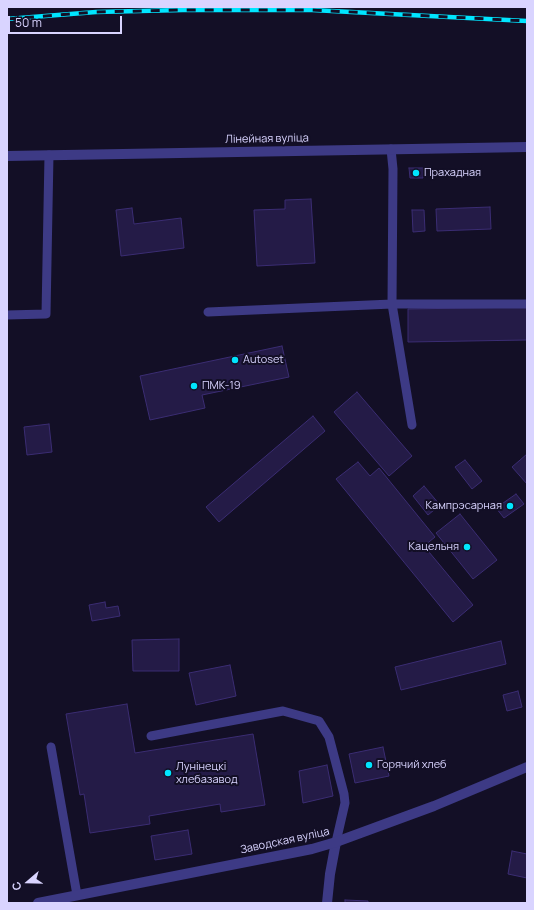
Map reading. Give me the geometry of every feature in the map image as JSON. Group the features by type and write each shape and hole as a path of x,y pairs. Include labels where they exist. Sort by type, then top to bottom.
{"street":[{"name":"Лінейная вуліца","path":"7,156 527,147"},
{"name":"Заводская вуліца","path":"38,903 336,842 441,804 527,767"},
{"path":"327,903 330,874 336,842"}],"lane":[{"path":"391,149 393,169 392,304 412,425"},
{"path":"7,315 46,314 49,155"},
{"path":"208,312 392,304 527,304"},
{"path":"151,736 283,711 319,721 329,737 344,794 345,803 336,842"},
{"path":"51,747 77,895"}],"building":[{"name":"Прахадная","path":"409,168 423,168 423,178 410,178"},
{"path":"311,199 315,263 257,266 254,210 285,209 285,200"},
{"path":"490,207 491,229 437,231 436,209"},
{"path":"132,208 134,224 181,218 184,248 121,256 116,210"},
{"path":"412,210 424,210 425,231 413,232"},
{"path":"527,307 527,340 408,342 408,309"},
{"name":"ПМК-19","path":"282,346 289,377 202,395 205,408 150,420 140,376"},
{"path":"357,392 412,456 389,476 334,412"},
{"path":"313,416 325,431 219,522 206,507"},
{"path":"49,424 52,452 27,455 24,427"},
{"path":"527,454 527,484 512,467"},
{"path":"465,460 482,481 472,489 455,467"},
{"path":"358,462 370,476 379,468 435,537 424,546 473,605 453,622 336,479"},
{"path":"424,486 440,505 428,515 413,496"},
{"name":"Кампрэсарная","path":"516,494 524,504 504,518 496,508"},
{"name":"Кацельня","path":"460,514 497,560 473,579 436,533"},
{"path":"105,602 106,608 118,606 120,616 92,621 89,605"},
{"path":"179,639 179,671 133,671 132,640"},
{"path":"501,641 506,664 401,690 395,667"},
{"path":"230,665 236,696 196,705 189,673"},
{"path":"518,691 522,707 507,711 503,695"},
{"name":"Лунінецкі хлебазавод","path":"127,704 135,753 253,734 265,805 221,812 220,804 149,816 150,824 90,833 84,794 80,795 66,714"},
{"name":"Горячий хлеб","path":"383,747 389,776 355,783 349,754"},
{"path":"327,765 333,796 303,803 299,771"},
{"path":"188,830 192,854 155,860 151,836"},
{"path":"512,851 527,854 527,878 508,874"},
{"path":"345,900 368,901 368,903 345,903"}],"railway":[{"path":"7,19 96,12 312,10 527,21"}],"place":[{"name":"Прахадная","path":"416,173"},
{"name":"Autoset","path":"235,360"},
{"name":"ПМК-19","path":"194,386"},
{"name":"Кампрэсарная","path":"510,506"},
{"name":"Кацельня","path":"467,547"},
{"name":"Горячий хлеб","path":"369,765"},
{"name":"Лунінецкі хлебазавод","path":"168,773"}]}
